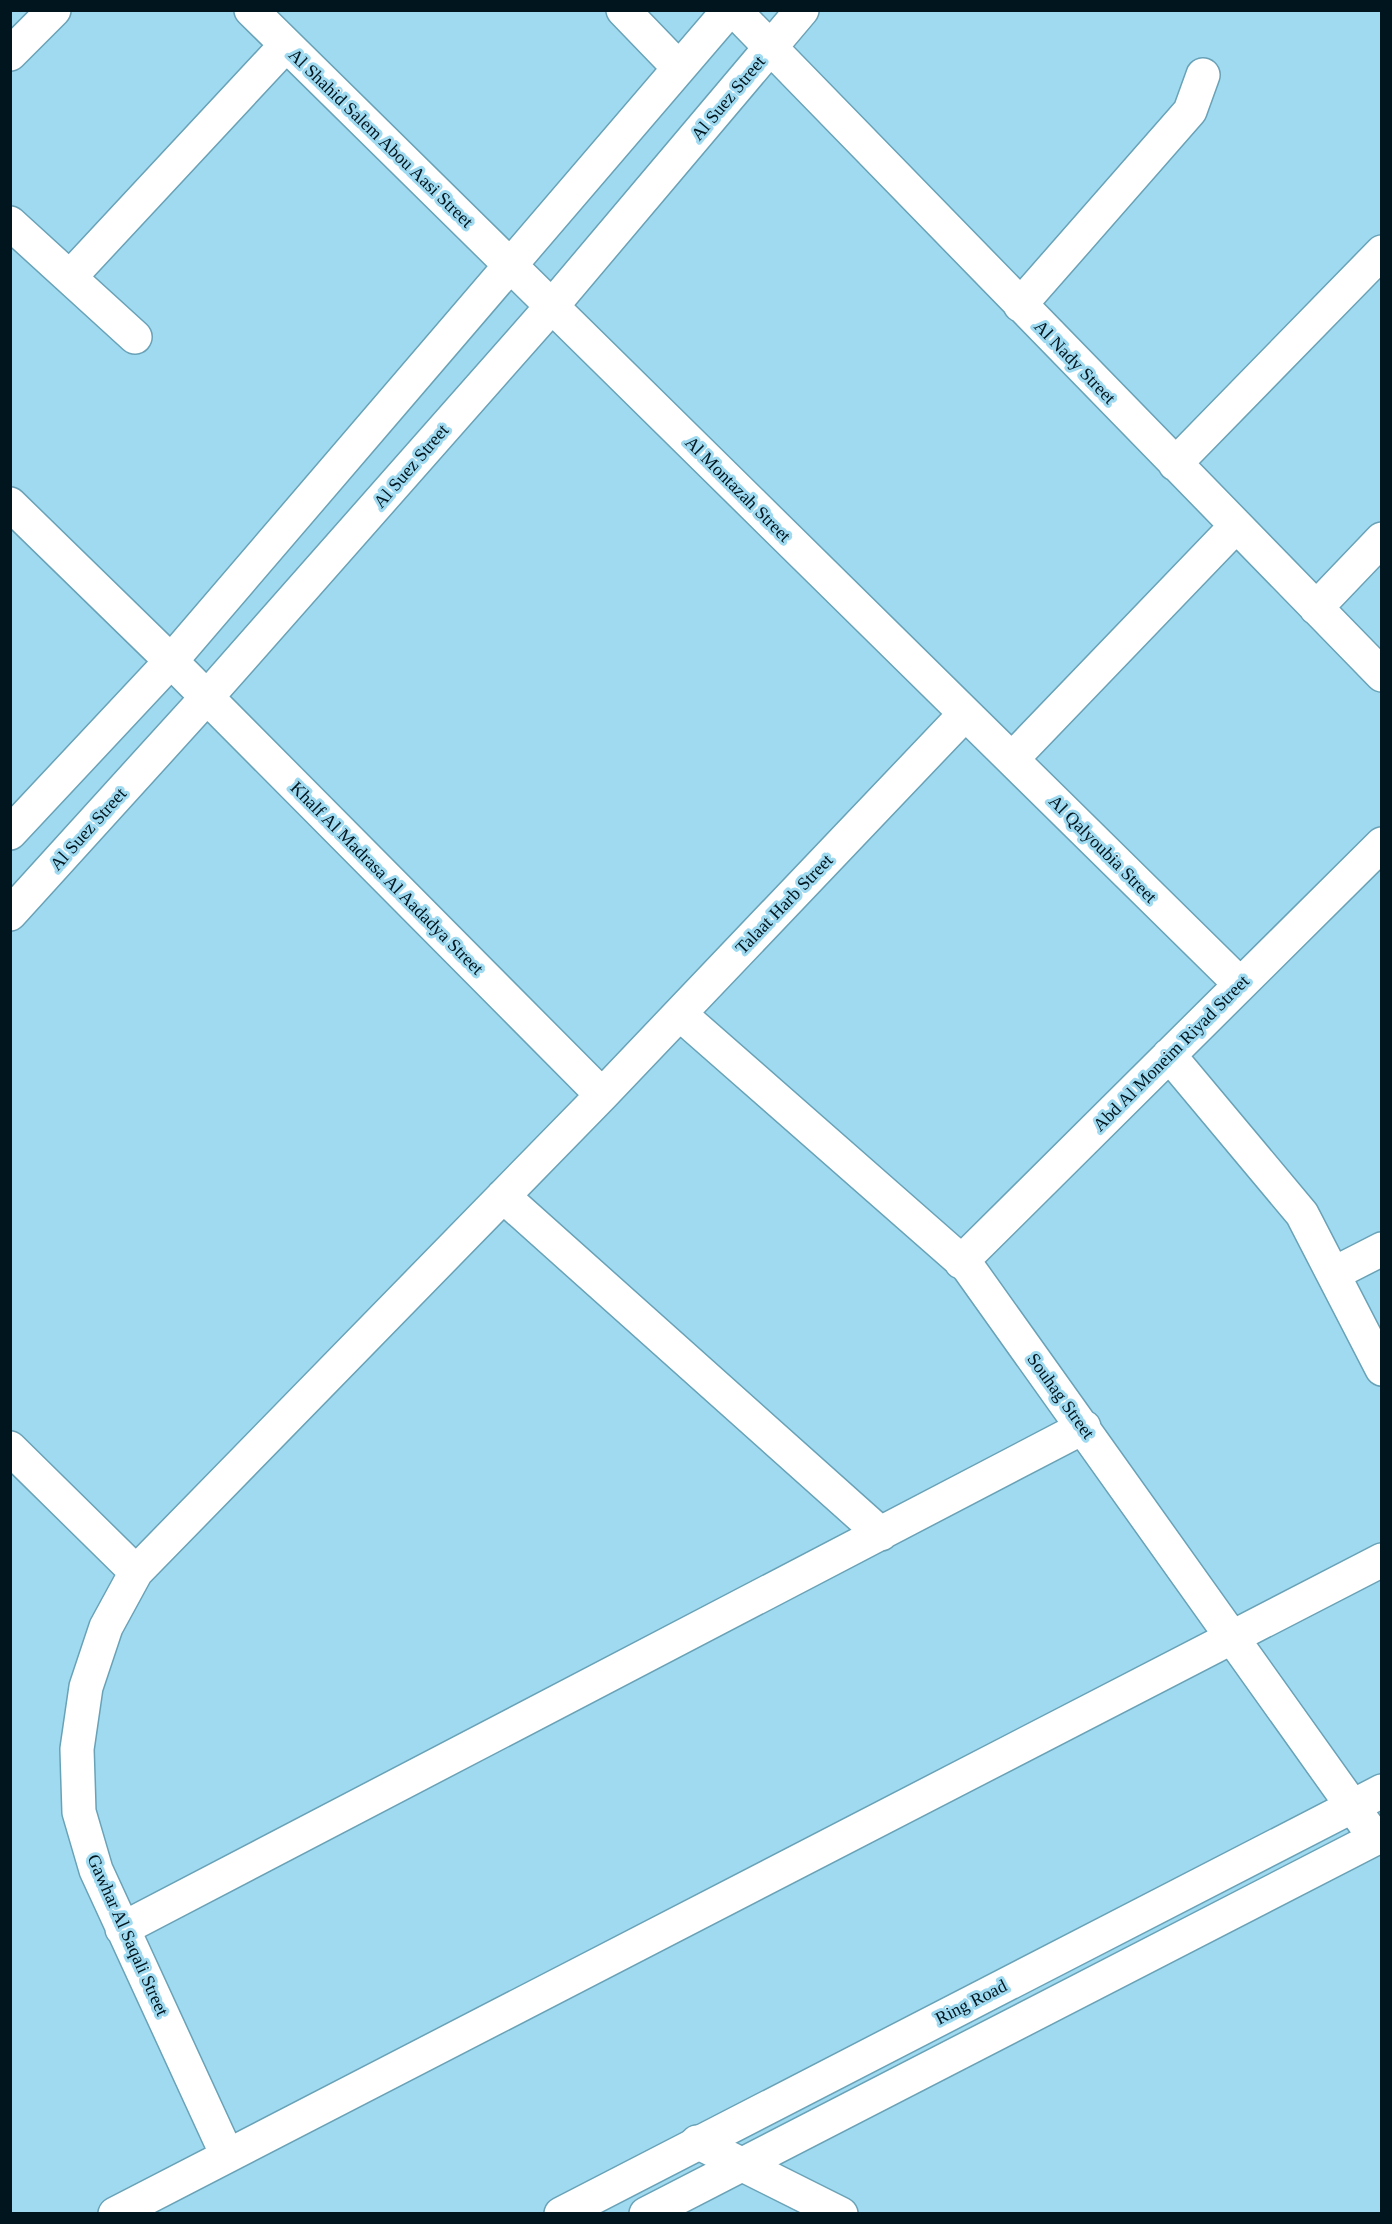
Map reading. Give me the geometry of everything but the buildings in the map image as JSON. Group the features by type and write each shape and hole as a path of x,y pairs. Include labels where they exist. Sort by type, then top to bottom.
{"street":[{"path":"10,54 54,10"},
{"name":"Al Shahid Salem Abou Aasi Street","path":"251,10 510,265"},
{"path":"623,10 678,67"},
{"path":"10,833 171,661 678,67 731,10"},
{"name":"Al Nady Street","path":"731,10 1382,675"},
{"name":"Al Suez Street","path":"10,914 207,697 552,306 802,10"},
{"path":"70,278 286,45"},
{"path":"1020,305 1192,109 1203,75"},
{"path":"10,223 135,337"},
{"path":"1175,465 1382,252"},
{"name":"Al Montazah Street","path":"510,265 965,714"},
{"name":"Khalf Al Madrasa Al Aadadya Street","path":"10,504 171,661 603,1095"},
{"path":"1012,759 1236,526"},
{"path":"1316,608 1382,539"},
{"name":"Al Qalyoubia Street","path":"965,714 1240,984"},
{"name":"Talaat Harb Street","path":"503,1196 603,1095 965,714"},
{"name":"Abd Al Moneim Riyad Street","path":"961,1262 1240,984 1378,856"},
{"name":"Souhag Street","path":"680,1014 972,1273 1084,1427 1351,1807 1378,1837"},
{"path":"1169,1054 1302,1214 1382,1368"},
{"path":"503,1196 881,1534"},
{"name":"Gawhar Al Saqali Street","path":"227,2155 96,1870 79,1812 77,1749 86,1687 102,1637 136,1572 503,1196"},
{"path":"1333,1274 1382,1249"},
{"path":"122,1929 1084,1427"},
{"path":"10,1448 136,1572"},
{"path":"115,2214 1382,1560"},
{"name":"Ring Road","path":"561,2214 1382,1791"},
{"path":"646,2214 1378,1837"},
{"path":"697,2142 841,2214"}]}
